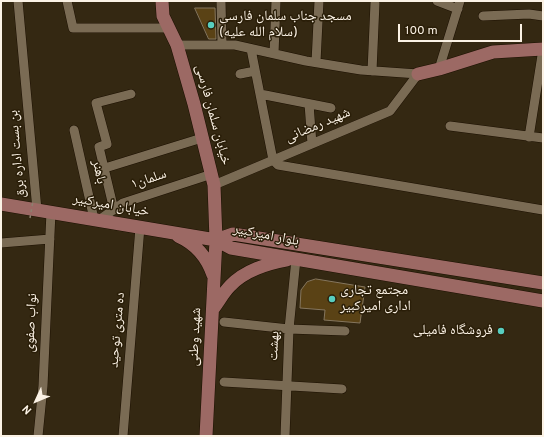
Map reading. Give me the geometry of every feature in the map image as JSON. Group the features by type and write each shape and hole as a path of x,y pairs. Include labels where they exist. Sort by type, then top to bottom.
{"main road":[{"name":"خیابان سلمان فارسی","path":"162,1 163,16 167,28 177,45 213,180 216,240"},
{"path":"418,74 439,70 492,52 543,49"},
{"path":"215,203 222,220 226,225 255,230 266,238"},
{"name":"خیابان امیرکبیر","path":"1,204 216,240"},
{"path":"169,232 182,238 199,250 208,262 214,279"},
{"name":"بلوار امیرکبیر","path":"216,240 233,234 266,238 478,271 543,283"},
{"name":"بلوار امیرکبیر","path":"216,240 231,248 543,301"},
{"name":"شهید وطنی","path":"206,436 216,240"},
{"path":"213,309 230,285 246,274 265,265 296,259"},
{"path":"476,289 478,271"}],"street":[{"name":"بن بست اداره برق","path":"18,1 33,209"},
{"path":"67,1 73,28 167,28"},
{"path":"221,1 222,44"},
{"path":"274,54 276,1"},
{"path":"316,62 319,1"},
{"path":"437,1 459,5 439,70"},
{"path":"372,71 375,3"},
{"path":"483,16 529,14 543,16"},
{"path":"177,45 222,44 372,71 418,74"},
{"path":"251,49 273,160 281,167 543,210"},
{"path":"529,137 543,49"},
{"path":"240,74 255,71"},
{"name":"شهید رمضانی","path":"213,180 273,160 390,111 418,74"},
{"path":"114,210 99,147 106,144 96,103 131,94"},
{"path":"260,94 331,108"},
{"path":"309,104 312,144"},
{"path":"450,126 543,138"},
{"name":"باهنر","path":"74,130 96,220"},
{"path":"105,168 202,138"},
{"name":"سلمان۱","path":"96,220 123,203 213,180"},
{"name":"نواب صفوی","path":"38,436 43,386 50,212"},
{"name":"ده متری توحید","path":"123,436 140,227"},
{"path":"1,243 50,239"},
{"name":"بهشت","path":"285,436 289,329 296,259"},
{"path":"224,322 289,329 345,331"},
{"path":"224,382 287,387 342,389"}],"building":[{"name":"مسجد جناب سلمان فارسی (سلام الله علیه)","path":"195,8 215,8 216,39 209,39"},
{"name":"مجتمع تجاری اداری امیرکبیر","path":"316,279 365,287 360,323 324,320 325,310 300,308 301,290 307,282"}],"place":[{"name":"مسجد جناب سلمان فارسی (سلام الله علیه)","path":"211,25"},
{"name":"مجتمع تجاری اداری امیرکبیر","path":"332,299"},
{"name":"فروشگاه فامیلی","path":"501,331"}]}
